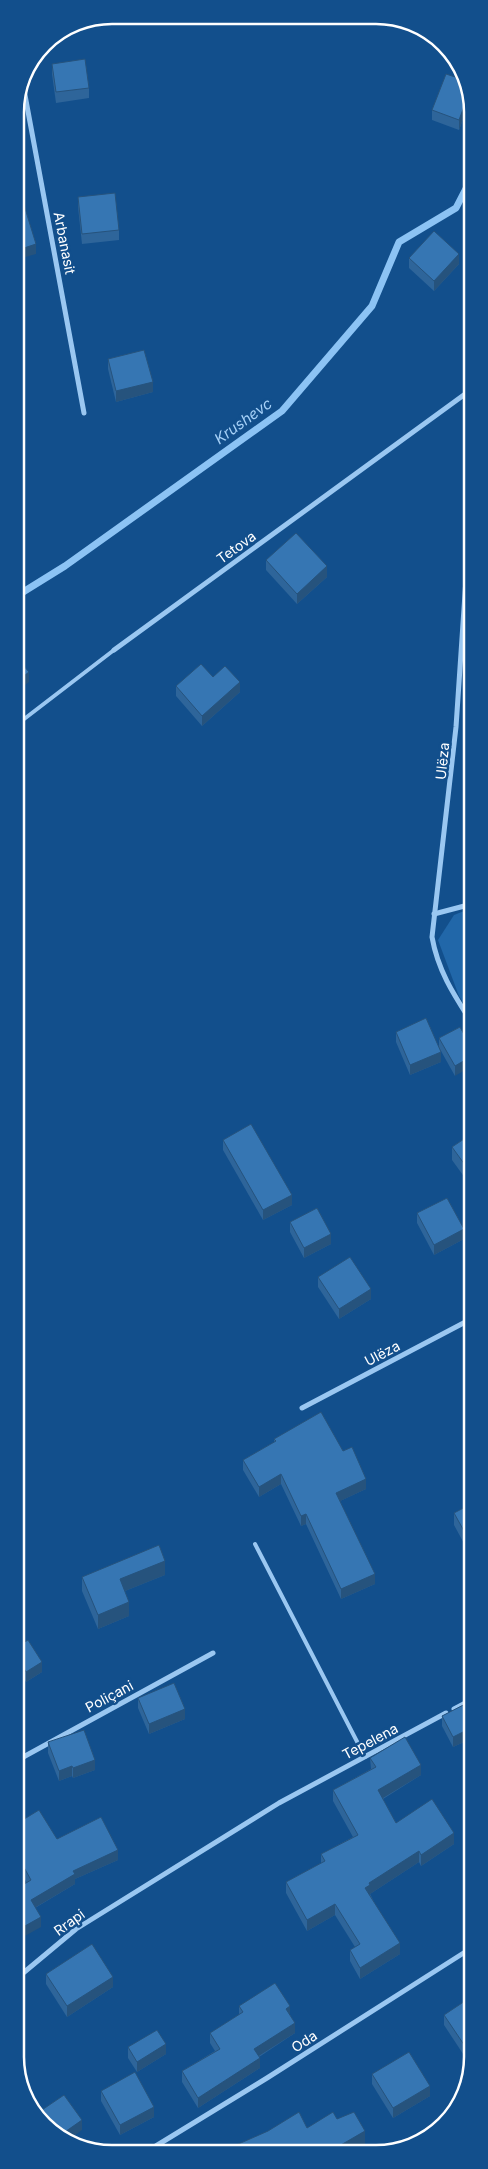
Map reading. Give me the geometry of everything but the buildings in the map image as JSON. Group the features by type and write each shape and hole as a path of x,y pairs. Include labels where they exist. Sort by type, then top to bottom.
{"street":[{"name":"Arbanasit","path":"25,95 84,413"},
{"name":"Tetova","path":"114,650 464,395"},
{"name":"Ulëza","path":"464,608 456,727 432,937 436,958 444,978 464,1010"},
{"path":"434,914 464,906"},
{"name":"Ulëza","path":"302,1408 464,1323"},
{"name":"Poliçani","path":"24,1757 214,1653"},
{"name":"Tepelena","path":"140,1889 279,1803 464,1704"},
{"name":"Rrapi","path":"24,1972 76,1929 140,1889"},
{"name":"Oda","path":"157,2145 464,1953"}],"lane":[{"name":"Tetova","path":"24,719 114,650"},
{"path":"256,1544 365,1757"}],"shaded area":[{"path":"464,911 464,1004 459,996 438,940 454,915"}],"waterway":[{"name":"Krushevc","path":"24,591 65,566 282,411 372,306 399,242 456,208 464,192"}]}
